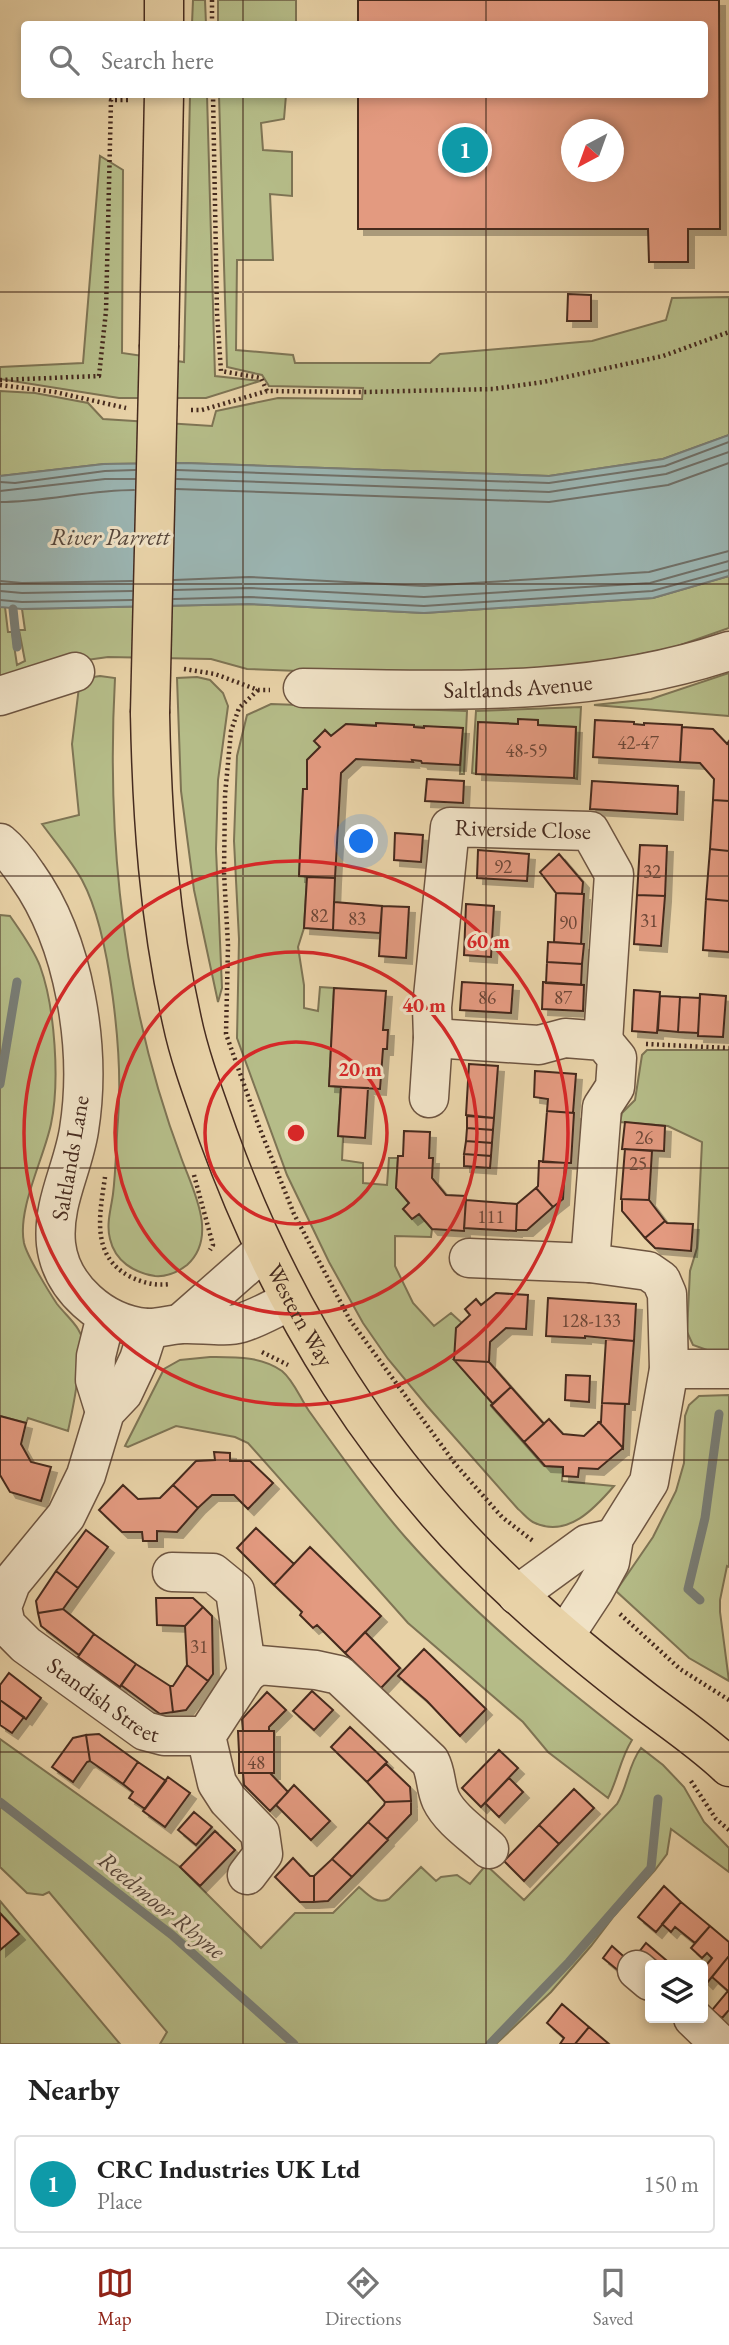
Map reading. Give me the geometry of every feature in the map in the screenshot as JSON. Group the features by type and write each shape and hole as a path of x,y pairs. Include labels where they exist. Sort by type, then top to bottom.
{"main road":[{"name":"Western Way","path":"149,98 159,345 150,713 153,820 168,953 182,1024 229,1166 264,1251 290,1301 342,1388 394,1460 456,1533 517,1595 729,1767"}],"street":[{"name":"Saltlands Avenue","path":"303,688 533,689 612,680 689,664 729,650"},
{"path":"0,696 75,672"},
{"name":"Riverside Close","path":"429,1098 432,1007 450,827 590,831 614,874 603,1041 617,1058 615,1087 602,1107 590,1264"},
{"name":"Saltlands Lane","path":"0,843 10,851 38,890 60,934 74,980 84,1074 79,1132 57,1207 56,1241 58,1257 69,1280 85,1299 106,1316 125,1325 240,1324 290,1301"},
{"path":"433,1038 539,1045 565,1038 603,1041"},
{"path":"164,1326 264,1251"},
{"path":"469,1258 590,1264 648,1271 661,1280 667,1294 668,1369 649,1482 614,1538 610,1562 565,1635"},
{"path":"105,1412 95,1380 96,1356 106,1316"},
{"name":"Standish Street","path":"164,1326 139,1359 122,1393 105,1412 86,1475 66,1516 11,1583 2,1607 6,1625 26,1645 145,1731 164,1736 206,1736"},
{"path":"668,1369 729,1369"},
{"path":"517,1595 587,1544 614,1538"},
{"path":"172,1572 213,1573 235,1591 247,1673"},
{"path":"247,1875 263,1854 260,1833 228,1800 217,1783 206,1736 247,1673 259,1665 316,1670 339,1675 430,1761 436,1772 440,1799 489,1849"},
{"path":"698,2023 720,2044"}],"path":[{"path":"212,0 212,21"},
{"path":"0,380 99,376 106,312 111,100 136,98"},
{"path":"213,98 217,313 221,370 261,378 267,391 365,393 493,389 543,382 663,356 729,332"},
{"path":"181,668 215,674 258,690 303,688"},
{"path":"258,690 239,708 231,730 225,795 224,873 228,945 226,1034 257,1124 294,1214 350,1320 456,1465 502,1517 526,1538 536,1543"},
{"path":"603,1041 729,1048"},
{"path":"202,1199 213,1245 206,1260"},
{"path":"616,1611 680,1670 729,1700"}],"green space":[{"path":"193,0 205,0 206,21 192,21"},
{"path":"218,0 296,0 296,21 218,21"},
{"path":"190,98 207,98 215,376 260,381 206,398 119,398 0,379 0,367 83,363 100,156 123,170 122,353 184,362"},
{"path":"219,98 286,98 284,119 261,123 263,150 292,152 292,196 270,194 273,260 237,260 236,350 293,355 295,363 430,363 440,354 592,341 666,320 672,298 729,297 729,435 663,459 549,476 184,463 104,464 0,476 0,391 35,393 88,403 103,419 212,426 216,411 278,398 362,399 363,388 269,386 262,375 227,367"},
{"path":"729,576 729,628 672,648 556,671 349,673 247,669 211,659 108,657 23,669 0,677 0,607 5,607 8,632 12,632 17,665 25,661 19,630 25,630 22,609 249,604 424,613 653,598"},
{"path":"729,673 729,716 594,705 651,699"},
{"path":"100,676 115,678 113,739 117,862 133,983 162,1102 201,1214 201,1241 196,1254 184,1268 164,1276 147,1274 126,1265 116,1254 110,1239 119,1094 113,997 101,932 92,903 82,880 42,824 79,815 72,744 80,679"},
{"path":"197,677 210,680 223,693 228,706 218,780 216,849 222,988 218,1002 194,890 181,791 177,678"},
{"path":"271,704 467,711 464,774 460,774 462,728 346,724 331,736 325,730 320,747 307,760 299,875 307,877 304,928 298,947 304,985 304,1008 318,1011 320,987 334,988 329,1086 341,1087 338,1135 343,1137 342,1160 363,1163 363,1183 387,1185 389,1158 398,1158 396,1188 409,1203 403,1209 412,1219 419,1214 432,1229 431,1237 395,1236 395,1266 413,1303 434,1326 451,1313 462,1323 493,1404 491,1406 544,1466 563,1467 562,1481 614,1486 589,1511 569,1524 547,1527 533,1522 518,1509 427,1406 388,1359 363,1323 329,1262 287,1175 237,1038 239,939 234,841 237,756 247,715"},
{"path":"581,707 577,779 574,778 576,727 479,722 476,774 472,773 476,711"},
{"path":"0,915 10,916 37,959 45,983 52,1023 54,1107 48,1137 28,1199 23,1230 24,1243 34,1265 57,1304 78,1329 83,1341 84,1350 78,1366 68,1431 28,1418 26,1423 0,1416"},
{"path":"647,1050 729,1050 729,1350 707,1350 693,1345 687,1332 690,1271 697,1248 702,1142 668,1126 620,1122 622,1113 635,1100 642,1055"},
{"path":"210,1357 257,1360 282,1371 368,1492 432,1566 514,1644 632,1740 608,1798 548,1752 523,1722 408,1623 248,1443 235,1437 176,1426 125,1446 164,1369 180,1360"},
{"path":"729,1395 729,1567 727,1566 720,1600 720,1612 729,1681 689,1658 616,1591 653,1537 676,1491 684,1463 685,1416 689,1405 699,1396"},
{"path":"0,1739 180,1867 261,1948 295,1913 333,1913 359,1887 369,1896 385,1901 421,1867 436,1881 441,1877 457,1875 470,1884 486,1865 524,1900 617,1804 633,1761 641,1748 663,1765 684,1787 704,1822 729,1848 729,1872 671,1829 667,1854 655,1870 551,1992 496,2044 160,2044 167,2032 49,1892 43,1895 27,1893 0,1867"},
{"path":"0,1901 120,2044 0,2044"}],"water":[{"name":"River Parrett","path":"729,435 729,576 653,598 424,613 249,604 22,609 0,607 0,476 104,464 184,463 549,476 663,459"}],"building":[{"path":"358,0 719,0 720,229 688,229 688,262 649,262 648,229 358,229 358,98 708,98 708,21 358,21"},
{"path":"568,294 591,295 591,321 567,321"},
{"path":"518,719 538,720 538,725 576,727 574,778 476,774 478,722 518,724"},
{"path":"595,720 644,725 682,725 680,762 593,757"},
{"path":"376,723 424,728 463,728 460,765 412,760 413,762 356,759 341,773 335,878 299,876 307,760 320,747 314,741 325,730 331,736 346,724 376,726"},
{"path":"682,727 713,729 727,744 729,741 729,801 713,800 714,779 700,763 680,762"},
{"path":"427,779 464,781 463,803 425,801"},
{"path":"592,781 678,786 677,814 590,809"},
{"path":"713,800 729,801 729,851 710,849"},
{"path":"395,833 423,835 421,862 394,860"},
{"path":"640,845 667,846 665,896 637,895"},
{"path":"710,849 729,851 729,901 706,899"},
{"path":"478,850 529,854 527,881 477,878"},
{"path":"559,854 583,882 582,894 556,893 540,872"},
{"path":"307,877 335,878 333,930 304,928"},
{"path":"556,893 584,894 581,944 554,942"},
{"path":"637,895 665,896 661,946 634,944"},
{"path":"706,899 729,901 729,952 703,950"},
{"path":"334,902 382,906 380,933 333,930"},
{"path":"466,904 494,906 491,957 464,955"},
{"path":"382,906 409,907 406,958 379,956"},
{"path":"548,942 584,944 582,964 547,962"},
{"path":"547,962 582,964 581,985 546,983"},
{"path":"462,982 513,985 511,1013 460,1010"},
{"path":"543,982 584,985 583,1011 542,1009"},
{"path":"334,988 386,991 383,1030 388,1030 387,1049 383,1049 380,1089 329,1086"},
{"path":"634,990 660,992 657,1033 632,1031"},
{"path":"700,994 726,996 723,1037 698,1036"},
{"path":"660,996 680,997 678,1032 658,1030"},
{"path":"680,997 700,998 698,1033 678,1032"},
{"path":"469,1064 498,1066 494,1118 466,1115"},
{"path":"535,1071 576,1074 573,1113 547,1111 548,1099 534,1097"},
{"path":"341,1087 368,1088 365,1138 338,1136"},
{"path":"547,1111 574,1113 571,1163 543,1162"},
{"path":"467,1116 494,1118 493,1130 467,1128"},
{"path":"625,1122 665,1126 664,1151 622,1149"},
{"path":"467,1128 493,1130 492,1143 466,1141"},
{"path":"404,1131 430,1132 429,1158 433,1158 432,1178 446,1195 466,1196 464,1231 432,1229 419,1214 412,1219 403,1209 409,1203 396,1188 398,1156 403,1156"},
{"path":"466,1141 492,1143 491,1156 464,1154"},
{"path":"625,1149 652,1151 649,1200 621,1199"},
{"path":"464,1154 491,1156 490,1168 464,1166"},
{"path":"539,1161 565,1163 563,1199 553,1207 536,1188"},
{"path":"536,1188 553,1207 527,1230 516,1230 517,1204"},
{"path":"622,1199 649,1200 665,1221 645,1238 622,1211"},
{"path":"466,1200 517,1204 516,1231 464,1228"},
{"path":"665,1221 693,1224 691,1251 655,1248 645,1238"},
{"path":"496,1293 528,1295 526,1329 506,1328 490,1342 489,1362 454,1360 456,1328 470,1315 465,1309 476,1299 481,1305"},
{"path":"548,1298 636,1304 634,1341 585,1336 546,1336"},
{"path":"606,1339 634,1341 629,1404 602,1403"},
{"path":"454,1360 489,1362 511,1387 493,1404"},
{"path":"566,1375 590,1376 589,1402 565,1400"},
{"path":"511,1387 544,1424 524,1442 491,1405"},
{"path":"602,1403 625,1404 623,1448 599,1422"},
{"path":"0,1416 26,1423 21,1444 31,1462 51,1467 41,1501 10,1492 0,1475"},
{"path":"549,1419 563,1434 584,1436 599,1422 623,1448 598,1469 579,1468 578,1477 563,1476 563,1467 545,1466 524,1442"},
{"path":"214,1452 230,1453 230,1461 250,1461 273,1483 248,1509 234,1495 212,1495 198,1508 173,1485 196,1461 215,1460"},
{"path":"123,1485 138,1499 160,1498 173,1485 198,1508 177,1532 157,1531 157,1541 143,1541 142,1532 122,1532 99,1510"},
{"path":"256,1528 294,1564 274,1585 237,1548"},
{"path":"86,1530 108,1547 78,1588 56,1571"},
{"path":"310,1547 381,1616 345,1653 317,1625 313,1628 300,1615 302,1612 274,1585"},
{"path":"56,1571 78,1588 63,1609 38,1613 36,1601"},
{"path":"156,1598 193,1598 203,1607 185,1626 157,1625"},
{"path":"203,1607 212,1616 213,1674 208,1681 187,1665 185,1626"},
{"path":"63,1609 94,1634 79,1655 41,1626 38,1613"},
{"path":"365,1632 400,1668 381,1688 345,1653"},
{"path":"94,1634 136,1664 120,1687 78,1657"},
{"path":"424,1649 486,1709 460,1736 427,1701 398,1676"},
{"path":"136,1664 170,1686 173,1712 160,1714 121,1685"},
{"path":"187,1665 208,1681 186,1710 173,1712 170,1686 173,1686"},
{"path":"9,1673 41,1698 26,1719 0,1700 0,1685"},
{"path":"312,1691 333,1710 314,1730 293,1711"},
{"path":"267,1692 286,1710 269,1727 269,1731 243,1731 242,1719"},
{"path":"0,1700 24,1717 12,1733 0,1725"},
{"path":"350,1727 387,1762 367,1782 331,1747"},
{"path":"238,1731 274,1731 274,1752 239,1752"},
{"path":"99,1734 138,1762 123,1784 90,1761 86,1735"},
{"path":"86,1735 90,1761 73,1782 52,1767 73,1738"},
{"path":"499,1750 518,1768 481,1807 462,1788"},
{"path":"239,1752 274,1752 274,1773 239,1773"},
{"path":"138,1762 166,1781 145,1809 129,1798 133,1792 123,1784"},
{"path":"386,1764 410,1787 411,1801 385,1802 367,1782"},
{"path":"243,1773 270,1773 288,1792 270,1811 244,1785"},
{"path":"168,1777 190,1793 165,1827 143,1811"},
{"path":"509,1778 523,1792 499,1817 485,1803"},
{"path":"294,1785 330,1821 311,1840 276,1805"},
{"path":"574,1789 594,1808 559,1844 539,1825"},
{"path":"411,1801 411,1814 387,1839 368,1822 385,1802"},
{"path":"194,1812 212,1827 196,1845 178,1830"},
{"path":"368,1822 388,1840 352,1877 332,1859"},
{"path":"539,1825 559,1844 524,1881 504,1861"},
{"path":"215,1831 235,1850 200,1886 180,1867"},
{"path":"293,1858 310,1876 314,1876 314,1902 300,1902 275,1877"},
{"path":"332,1859 352,1877 328,1901 314,1902 314,1876"},
{"path":"664,1886 681,1902 656,1932 638,1917"},
{"path":"681,1902 710,1926 695,1943 675,1927 671,1932 662,1924"},
{"path":"0,1913 19,1934 0,1950"},
{"path":"710,1926 729,1942 729,1956 708,1982 708,1963 712,1958 707,1953 702,1958 691,1948"},
{"path":"646,1943 666,1960 652,1960 639,1952"},
{"path":"612,1946 630,1962 620,1972 603,1958"},
{"path":"729,1956 729,2010 722,2018 712,2010 728,1991 712,1977"},
{"path":"562,2004 589,2027 575,2044 560,2044 564,2038 547,2023"},
{"path":"589,2027 609,2044 575,2044"}],"waterway":[{"path":"13,609 17,647"},
{"name":"Reedmoor Rhyne","path":"0,1084 17,982"},
{"path":"700,1600 688,1589 705,1518 719,1414"},
{"path":"490,2044 569,1962 651,1868 658,1799"},
{"name":"Reedmoor Rhyne","path":"0,1802 172,1935 294,2044"}],"place":[{"name":"CRC Industries UK Ltd","path":"465,150"}]}
